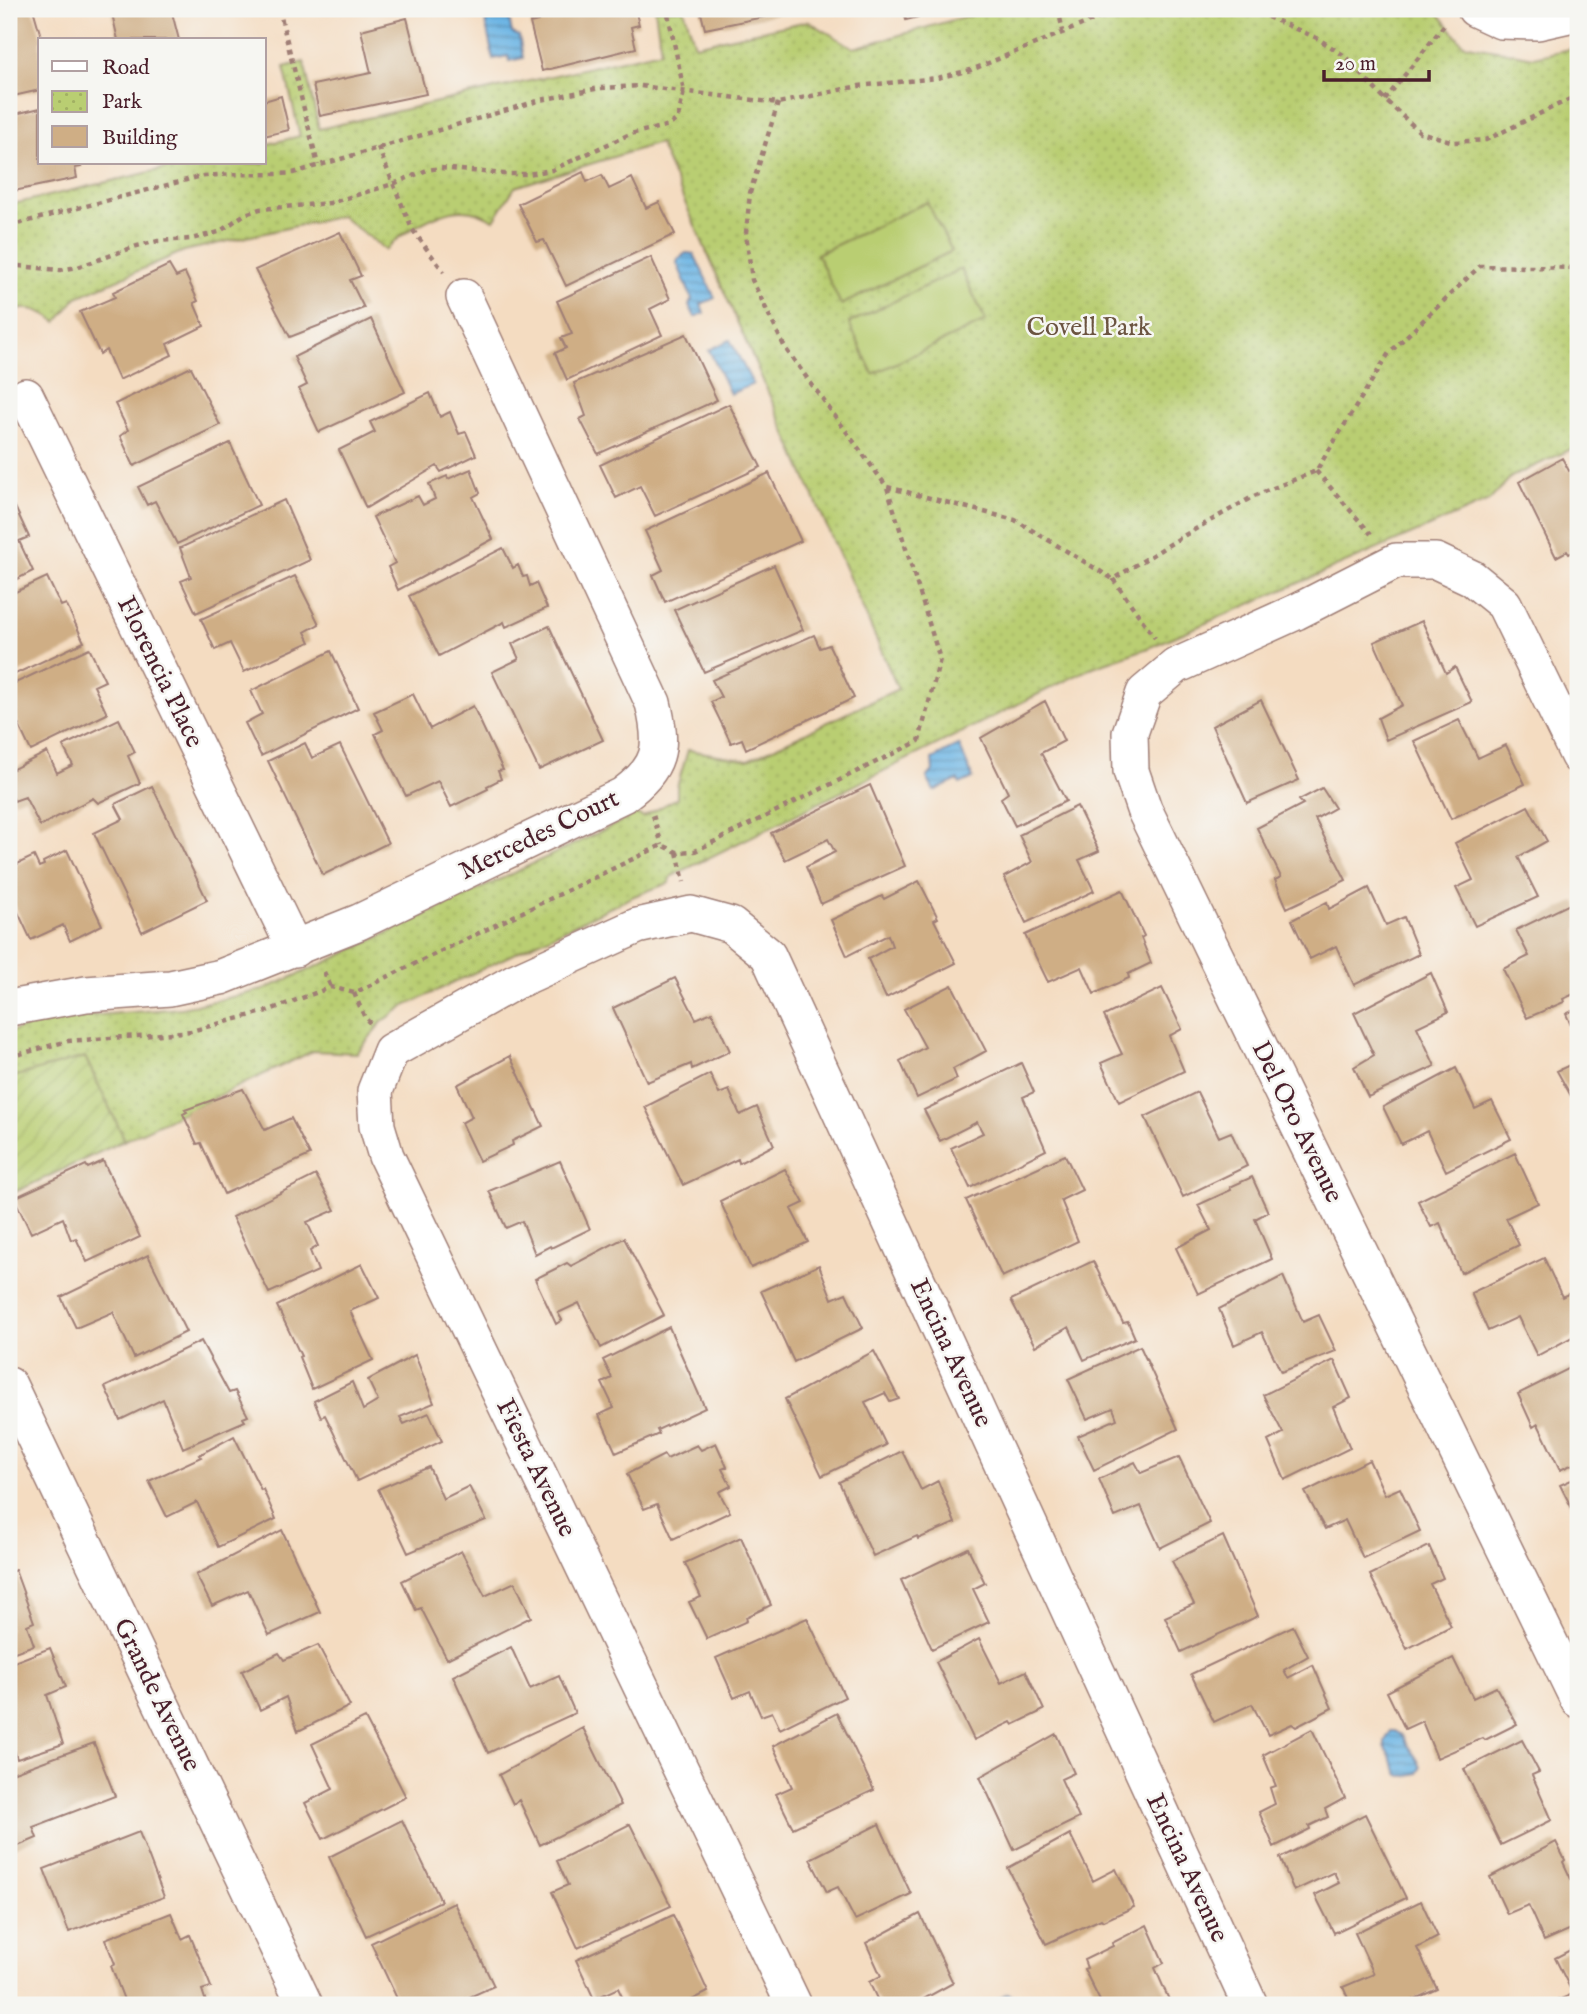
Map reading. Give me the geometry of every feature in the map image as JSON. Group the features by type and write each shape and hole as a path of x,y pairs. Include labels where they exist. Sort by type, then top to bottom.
{"street":[{"path":"1475,16 1538,22 1578,13"},
{"name":"Mercedes Court","path":"9,1008 86,994 170,988 221,977 359,922 623,795 642,781 653,765 658,748 659,729 653,704 464,298"},
{"name":"Florencia Place","path":"26,396 295,949"},
{"path":"1396,561 1436,561 1472,578 1504,604 1578,756"},
{"name":"Del Oro Avenue","path":"1396,561 1296,612 1176,666 1144,693 1130,733 1131,771 1144,809 1578,1700"},
{"name":"Encina Avenue","path":"514,982 637,926 691,914 731,925 768,956 1250,2005"},
{"name":"Fiesta Avenue","path":"514,982 391,1051 375,1091 377,1126 386,1156 794,2005"},
{"name":"Grande Avenue","path":"9,1385 306,2005"}],"path":[{"path":"279,9 318,165"},
{"path":"9,265 60,270 78,267 137,246 191,239 219,232 245,214 260,209 330,202 393,184 427,170 440,168 528,174 552,170 629,134 670,125 678,118 684,90 667,9"},
{"path":"1058,9 1063,32"},
{"path":"9,226 198,177 218,174 293,173 541,100 600,88 640,86 778,103 859,86 937,78 971,71 1121,9"},
{"path":"1248,9 1317,38 1336,50 1420,132 1454,142 1486,140 1578,94"},
{"path":"1385,100 1475,16"},
{"path":"778,103 750,193 746,233 752,280 785,348 887,487 1015,520 1113,579 1176,666"},
{"path":"378,147 412,229 464,298"},
{"path":"1113,579 1256,495 1316,471 1389,353 1479,266 1578,268"},
{"path":"1316,471 1396,561"}],"green space":[{"name":"Covell Park","path":"655,9 684,9 695,45 808,21 854,48 992,9 1435,9 1463,44 1534,57 1578,47 1578,446 1511,477 1489,501 1148,648 1093,667 672,876 669,883 634,896 403,1007 382,1022 357,1053 313,1051 9,1195 9,1032 50,1021 86,1016 182,1008 263,990 637,814 643,817 677,798 677,787 688,750 748,760 898,689 659,143 515,187 494,220 463,210 444,213 401,236 386,250 341,216 184,251 77,297 57,322 34,310 9,312 9,205 185,164 266,164 266,144 300,136 284,67 304,62 319,129 661,51"},
{"path":"927,202 952,251 841,305 817,254"},
{"path":"961,269 986,321 873,374 849,323"},
{"path":"85,1057 125,1140 9,1195 9,1078"}],"water":[{"path":"483,9 507,9 512,33 519,36 523,58 509,61 508,56 493,59"},
{"path":"686,253 694,254 715,298 701,304 704,313 695,317 689,305 692,299 677,263"},
{"path":"730,340 753,384 730,394 709,350"},
{"path":"959,745 973,778 960,784 958,780 934,791 927,778 933,771 932,759"},
{"path":"1391,1731 1403,1736 1419,1763 1421,1768 1418,1773 1399,1775 1385,1746"},
{"path":"1007,1993 1023,2005 999,2005 998,1999"}],"building":[{"path":"9,9 33,9 41,38 38,38 38,90 9,97"},
{"path":"111,9 171,9 178,38 118,38"},
{"path":"535,9 579,9 579,12 591,9 635,9 639,25 631,27 636,48 542,71 530,23 538,21"},
{"path":"700,9 797,9 797,10 705,29"},
{"path":"904,9 945,9 946,10 906,20"},
{"path":"407,18 426,94 320,116 313,85 371,73 361,30"},
{"path":"281,96 289,130 266,136 266,100"},
{"path":"38,108 38,164 80,164 81,167 75,168 77,178 9,192 9,110 11,115"},
{"path":"583,172 587,182 602,175 609,189 632,178 646,208 659,202 675,234 566,286 544,240 537,242 518,204"},
{"path":"340,232 361,276 350,280 364,308 290,337 255,270"},
{"path":"651,257 670,299 650,309 662,335 567,380 555,353 566,348 561,338 572,334 557,301"},
{"path":"169,265 176,277 185,273 198,301 194,303 204,326 167,344 172,355 119,380 106,350 100,354 80,312 115,297 113,292"},
{"path":"371,319 405,392 319,432 299,389 307,385 294,357"},
{"path":"686,334 717,400 598,454 580,419 586,416 574,383"},
{"path":"191,367 220,425 134,466 120,436 128,430 115,404"},
{"path":"430,393 440,417 450,412 459,434 466,432 476,455 441,472 437,466 366,508 339,450 375,432 370,422"},
{"path":"729,404 761,467 655,516 640,486 616,498 600,465"},
{"path":"230,443 259,505 177,544 155,501 147,505 138,487"},
{"path":"1562,458 1569,471 1578,466 1578,550 1569,554 1567,551 1556,557 1519,482"},
{"path":"471,469 480,493 473,497 493,539 398,590 388,567 395,563 373,517 418,496 423,505 435,499 429,484"},
{"path":"769,473 801,541 665,602 653,575 663,570 645,531"},
{"path":"284,500 310,560 196,613 181,581 191,577 180,548"},
{"path":"15,507 29,537 19,541 33,571 9,583 9,510"},
{"path":"503,548 513,568 518,565 523,577 527,576 530,586 536,583 547,608 506,627 504,622 439,656 409,596"},
{"path":"774,565 803,630 704,672 674,610"},
{"path":"295,576 319,624 305,632 310,642 244,672 230,643 215,650 201,619"},
{"path":"47,577 61,606 66,604 84,642 9,677 9,595"},
{"path":"1422,621 1446,673 1455,667 1472,702 1386,740 1378,718 1402,705 1374,642"},
{"path":"549,626 603,740 539,770 492,672 519,659 512,644"},
{"path":"814,635 820,648 829,645 854,698 746,749 742,739 731,743 711,702 721,697 712,680"},
{"path":"89,648 105,681 94,686 107,714 31,751 9,705 9,686"},
{"path":"331,651 358,708 261,756 245,723 262,714 251,691"},
{"path":"413,694 430,729 473,706 503,770 498,771 501,779 487,786 488,789 451,807 438,781 406,796 375,734 383,730 374,712"},
{"path":"1261,700 1299,780 1247,803 1212,726"},
{"path":"1045,701 1064,741 1041,753 1066,801 1015,826 1001,798 1008,793 981,738"},
{"path":"119,719 135,752 128,756 140,783 98,803 93,798 40,826 25,797 14,801 9,790 9,771 47,752 57,773 73,765 63,746"},
{"path":"1459,720 1478,758 1506,745 1525,784 1451,819 1414,741"},
{"path":"305,743 312,758 340,745 388,843 323,875 268,761"},
{"path":"870,785 905,866 821,904 806,867 835,852 828,839 785,860 771,833"},
{"path":"152,786 207,900 142,932 94,833 123,819 115,804"},
{"path":"1322,788 1335,808 1315,819 1346,880 1287,908 1275,880 1281,877 1257,828 1303,804 1299,800"},
{"path":"1077,806 1099,851 1079,860 1094,891 1026,923 1004,877 1032,862 1019,835"},
{"path":"1528,806 1547,841 1518,857 1538,897 1475,926 1456,888 1473,880 1455,843"},
{"path":"67,850 102,925 70,941 63,925 31,940 9,893 9,868 34,856 39,867 44,865 43,862"},
{"path":"919,881 938,918 934,920 956,963 886,998 868,959 892,946 888,935 847,956 831,920 882,896 884,899"},
{"path":"1369,888 1386,925 1404,917 1419,954 1354,985 1336,946 1310,959 1292,920 1327,902 1329,909"},
{"path":"1122,890 1144,936 1141,938 1151,963 1128,974 1129,978 1094,994 1082,967 1048,982 1025,935"},
{"path":"1576,901 1578,992 1563,999 1564,1002 1527,1018 1503,969 1529,956 1516,930"},
{"path":"1431,973 1448,1012 1417,1027 1435,1066 1368,1097 1354,1067 1374,1055 1354,1013"},
{"path":"675,978 696,1019 712,1012 730,1051 692,1069 691,1064 647,1082 613,1008"},
{"path":"952,985 986,1051 953,1069 957,1079 917,1098 900,1061 925,1047 904,1009"},
{"path":"1162,988 1182,1029 1169,1036 1184,1071 1119,1102 1101,1063 1122,1054 1104,1016"},
{"path":"1578,1008 1578,1041 1566,1014"},
{"path":"510,1056 543,1126 512,1141 513,1145 479,1161 461,1123 472,1117 457,1085"},
{"path":"1578,1061 1578,1104 1576,1105 1557,1071"},
{"path":"1021,1063 1034,1092 1023,1097 1046,1150 970,1188 951,1148 983,1133 977,1122 940,1141 924,1110"},
{"path":"1456,1068 1475,1109 1492,1101 1511,1139 1446,1171 1427,1131 1401,1144 1383,1107"},
{"path":"710,1074 719,1094 729,1090 740,1115 757,1107 774,1145 739,1163 738,1159 683,1185 645,1107"},
{"path":"243,1089 265,1130 291,1118 310,1155 224,1194 201,1143 197,1144 183,1114 187,1112 185,1110"},
{"path":"1197,1092 1219,1137 1231,1132 1247,1166 1183,1197 1145,1117"},
{"path":"1515,1153 1538,1203 1506,1218 1519,1245 1461,1273 1440,1223 1431,1227 1418,1201"},
{"path":"1065,1155 1082,1190 1061,1200 1078,1241 1002,1277 966,1200"},
{"path":"103,1161 140,1237 87,1262 76,1238 71,1240 63,1218 31,1233 14,1198 86,1165 88,1168"},
{"path":"560,1161 590,1229 535,1254 522,1221 506,1228 489,1191"},
{"path":"785,1169 804,1203 791,1209 808,1242 751,1268 720,1201"},
{"path":"316,1175 335,1210 307,1222 318,1246 310,1251 318,1271 269,1293 232,1217"},
{"path":"1252,1177 1268,1212 1255,1219 1272,1259 1198,1294 1176,1248 1211,1230 1198,1205"},
{"path":"624,1238 664,1315 601,1348 579,1303 558,1313 562,1320 556,1324 535,1279 567,1263 571,1266"},
{"path":"148,1255 186,1332 134,1358 113,1312 76,1328 61,1297"},
{"path":"1544,1258 1562,1297 1578,1289 1578,1334 1537,1356 1518,1317 1488,1331 1471,1293"},
{"path":"1093,1261 1123,1323 1128,1322 1135,1338 1084,1360 1069,1327 1035,1346 1011,1300"},
{"path":"362,1264 379,1298 350,1311 373,1360 312,1389 299,1357 301,1356 277,1306"},
{"path":"819,1265 832,1299 846,1293 863,1328 794,1362 761,1291"},
{"path":"1283,1276 1303,1322 1319,1315 1336,1351 1281,1372 1262,1332 1234,1345 1219,1309"},
{"path":"669,1327 705,1408 657,1430 659,1434 616,1453 599,1415 614,1408 602,1383 612,1378 603,1360"},
{"path":"201,1341 229,1393 235,1391 248,1416 243,1418 245,1421 183,1448 163,1399 120,1420 105,1387"},
{"path":"1140,1346 1178,1429 1094,1470 1078,1436 1117,1419 1113,1408 1087,1419 1068,1379"},
{"path":"874,1351 899,1399 890,1402 885,1393 865,1402 886,1445 822,1476 785,1399"},
{"path":"415,1355 434,1403 400,1417 404,1424 429,1413 442,1441 357,1481 325,1415 321,1417 314,1401 352,1382 363,1410 378,1401 368,1380"},
{"path":"1334,1360 1351,1398 1333,1407 1350,1448 1285,1480 1268,1441 1283,1433 1263,1395"},
{"path":"1578,1364 1578,1462 1560,1470 1538,1424 1533,1427 1518,1394"},
{"path":"234,1436 276,1519 218,1547 197,1502 167,1517 149,1481 201,1457 199,1455"},
{"path":"716,1443 727,1467 722,1469 731,1486 719,1492 730,1512 673,1539 657,1504 644,1509 627,1474 664,1455 667,1459 697,1445 701,1450"},
{"path":"902,1451 921,1490 938,1481 955,1523 918,1539 917,1536 873,1556 839,1482"},
{"path":"1179,1457 1210,1523 1160,1548 1141,1506 1115,1517 1099,1479 1135,1462 1141,1473"},
{"path":"1369,1460 1385,1495 1400,1488 1420,1531 1363,1558 1345,1520 1325,1529 1305,1492"},
{"path":"429,1467 443,1499 469,1486 486,1520 408,1553 378,1489"},
{"path":"1578,1477 1578,1520 1560,1485"},
{"path":"282,1530 320,1612 269,1635 248,1590 212,1606 196,1575"},
{"path":"1223,1536 1258,1616 1181,1652 1165,1617 1194,1604 1172,1561"},
{"path":"741,1537 771,1605 746,1617 747,1621 707,1639 689,1602 701,1597 685,1563"},
{"path":"1429,1546 1443,1578 1430,1584 1451,1626 1407,1649 1370,1575"},
{"path":"968,1548 985,1583 973,1589 989,1622 932,1649 901,1580"},
{"path":"461,1551 485,1596 515,1582 531,1617 447,1659 421,1608 416,1610 402,1581"},
{"path":"15,1570 34,1622 27,1625 34,1645 9,1654 9,1573"},
{"path":"807,1618 845,1697 780,1729 772,1712 761,1716 750,1691 734,1698 716,1658"},
{"path":"1293,1626 1308,1656 1284,1670 1288,1678 1313,1665 1332,1708 1296,1727 1292,1724 1268,1735 1252,1704 1214,1722 1191,1674"},
{"path":"979,1639 1001,1683 1026,1671 1044,1710 974,1740 936,1662"},
{"path":"318,1645 350,1706 298,1731 286,1697 260,1710 242,1671 279,1653 284,1660"},
{"path":"511,1647 530,1689 559,1676 575,1713 488,1753 453,1676"},
{"path":"50,1648 66,1687 47,1695 63,1744 17,1759 9,1734 9,1664"},
{"path":"1453,1658 1473,1698 1496,1687 1517,1724 1485,1740 1483,1738 1437,1758 1422,1721 1405,1729 1387,1692"},
{"path":"837,1713 874,1790 793,1828 776,1794 792,1787 773,1746"},
{"path":"365,1718 406,1797 323,1839 305,1803 333,1789 312,1744"},
{"path":"583,1728 621,1805 540,1845 519,1800 513,1804 499,1775"},
{"path":"1312,1729 1345,1798 1325,1809 1328,1817 1274,1847 1259,1812 1275,1804 1270,1788 1276,1786 1263,1755"},
{"path":"1056,1734 1074,1773 1061,1779 1079,1818 1014,1850 980,1777"},
{"path":"1522,1740 1539,1772 1532,1775 1552,1820 1501,1845 1464,1769"},
{"path":"94,1743 115,1796 33,1827 37,1838 9,1850 9,1774"},
{"path":"1365,1814 1406,1898 1334,1933 1315,1895 1339,1883 1334,1872 1294,1891 1280,1858"},
{"path":"402,1820 441,1901 366,1936 329,1857"},
{"path":"630,1824 671,1906 578,1948 552,1892 568,1885 557,1861"},
{"path":"879,1824 911,1894 855,1920 838,1887 827,1892 810,1859"},
{"path":"139,1832 164,1897 69,1932 44,1869"},
{"path":"1070,1834 1093,1881 1116,1869 1134,1907 1046,1944 1008,1868"},
{"path":"1556,1842 1571,1879 1578,1875 1578,1926 1544,1941 1528,1905 1507,1914 1490,1877"},
{"path":"1421,1901 1438,1937 1417,1948 1437,1989 1402,2005 1351,2005 1343,1987 1374,1974 1355,1933"},
{"path":"454,1903 494,1986 452,2005 400,2005 371,1943"},
{"path":"171,1913 182,1939 190,1935 211,1987 202,1990 207,2005 126,2005 111,1966 115,1964 105,1939"},
{"path":"920,1914 953,1983 918,2002 919,2005 880,2005 869,1982 881,1976 866,1943"},
{"path":"673,1915 708,1992 682,2005 626,2005 618,1988 594,1999 576,1960"},
{"path":"1147,1925 1164,1963 1155,1968 1170,2002 1163,2005 1102,2005 1084,1969 1087,1968 1084,1960"},
{"path":"1578,1946 1578,2005 1547,2005 1573,1994 1555,1958"}]}
